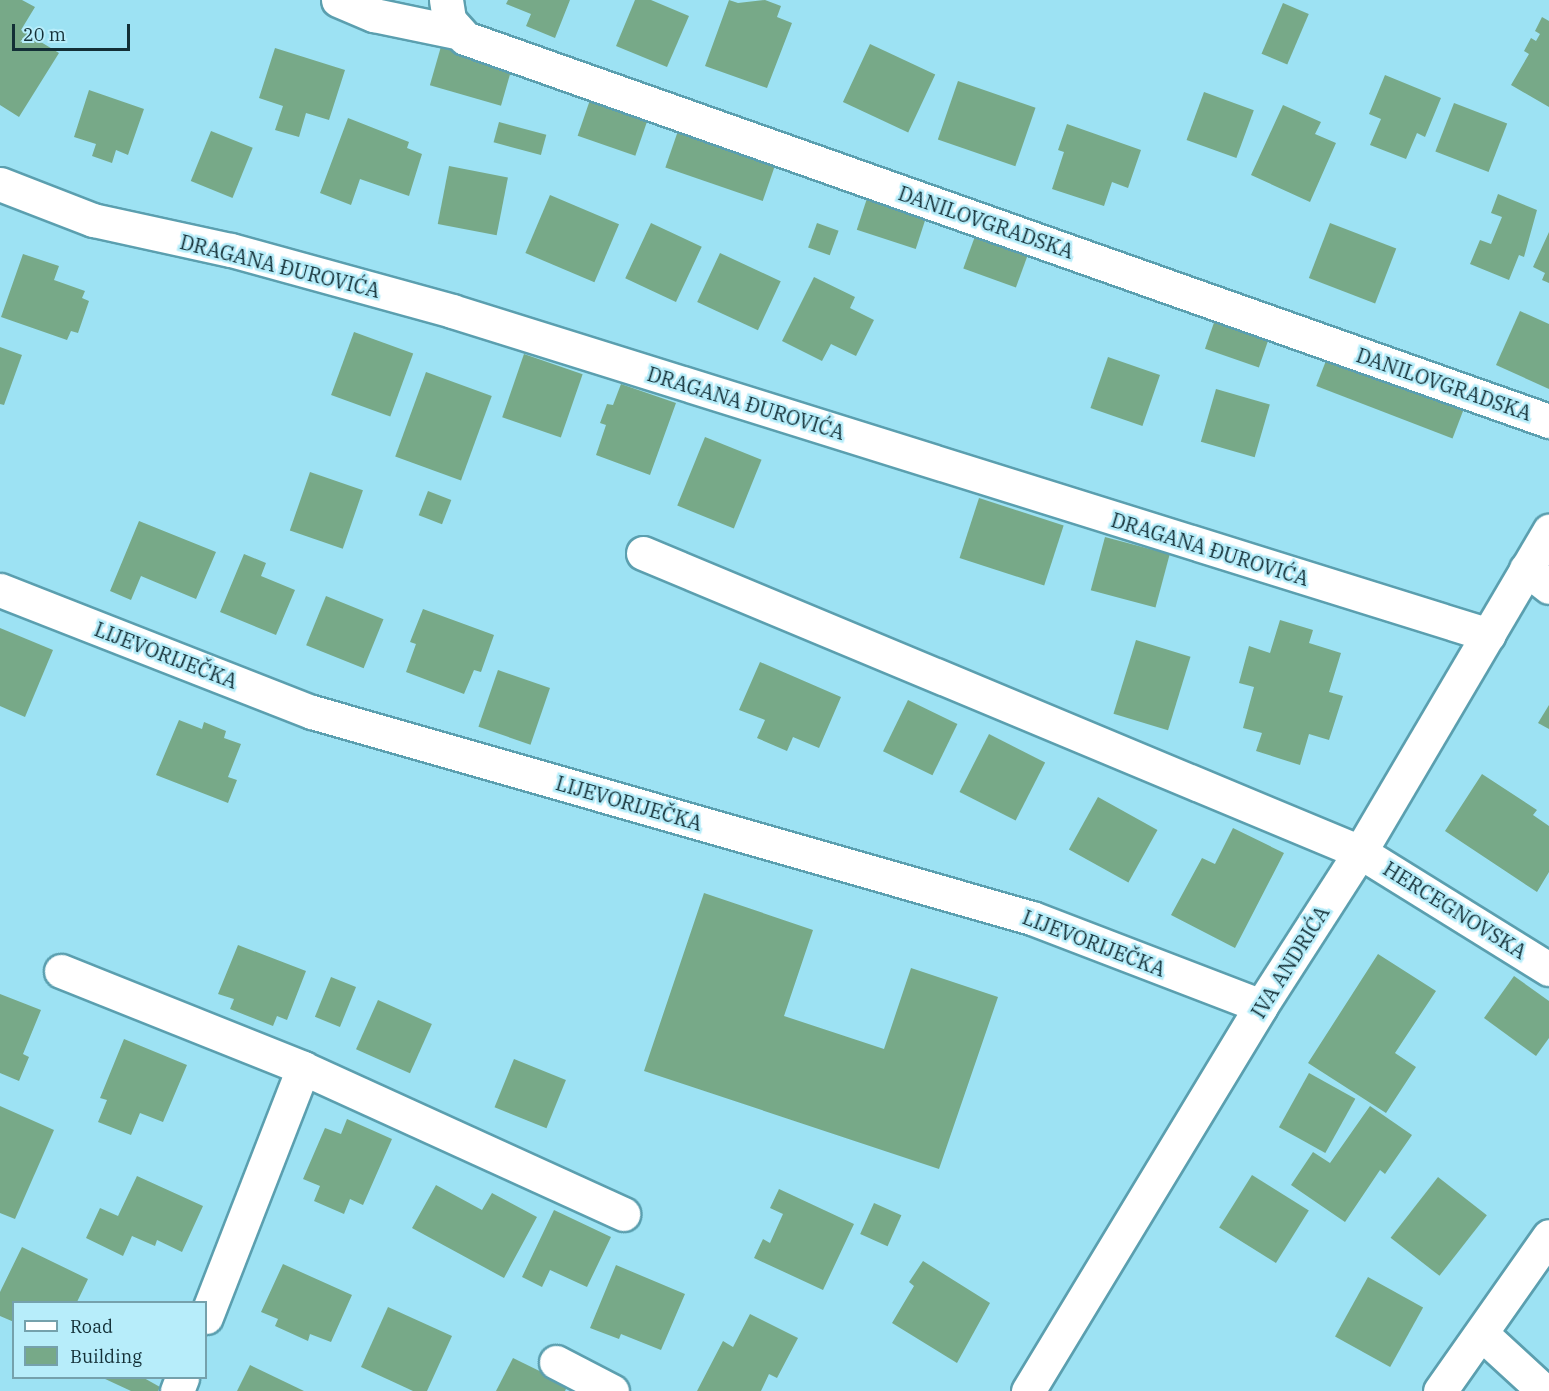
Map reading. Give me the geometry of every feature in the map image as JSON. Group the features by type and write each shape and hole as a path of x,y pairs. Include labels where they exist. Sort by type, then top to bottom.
{"street":[{"name":"DANILOVGRADSKA","path":"338,0 374,15 456,32 1549,421"},
{"path":"446,0 450,20 456,32"},
{"name":"DRAGANA ĐUROVIĆA","path":"0,184 93,220 231,250 452,311 1489,635"},
{"name":"IVA ANDRIĆA","path":"1028,1391 1261,1006 1360,852 1489,635 1538,578 1549,531"},
{"name":"HERCEGNOVSKA","path":"643,553 1360,852 1549,969"},
{"name":"LIJEVORIJEČKA","path":"0,590 312,712 1032,918 1261,1006"},
{"path":"61,971 303,1068 623,1214"},
{"path":"207,1314 303,1068"},
{"path":"1440,1391 1483,1335 1549,1236"},
{"path":"1483,1335 1544,1391"},
{"path":"556,1362 612,1391"}],"building":[{"path":"0,0 22,0 35,7 21,30 59,53 19,117 0,105"},
{"path":"508,0 570,0 555,38 526,26 531,14 506,4"},
{"path":"635,0 651,0 689,16 667,67 616,46"},
{"path":"729,0 738,3 765,0 781,6 777,17 792,23 767,88 705,66"},
{"path":"1283,3 1309,14 1287,65 1262,54"},
{"path":"1542,17 1549,21 1549,107 1511,85 1529,54 1524,51 1531,38 1536,41 1540,34 1535,31"},
{"path":"442,43 513,63 501,106 430,85"},
{"path":"870,44 935,74 908,132 843,102"},
{"path":"275,48 345,70 329,120 306,113 299,137 275,130 283,106 259,98"},
{"path":"1385,75 1441,98 1425,137 1417,133 1406,159 1370,145 1381,119 1369,114"},
{"path":"958,81 1036,108 1015,166 938,140"},
{"path":"89,90 144,109 128,155 116,150 112,163 92,156 96,144 74,137"},
{"path":"1204,92 1254,110 1236,158 1187,140"},
{"path":"591,97 649,117 635,156 578,136"},
{"path":"1454,103 1507,123 1489,172 1435,152"},
{"path":"1283,105 1321,122 1315,134 1336,143 1310,202 1251,175"},
{"path":"348,118 409,142 407,148 422,154 409,196 360,179 351,205 320,193"},
{"path":"499,122 546,135 541,155 494,142"},
{"path":"1067,124 1141,150 1128,188 1112,182 1104,206 1052,189 1064,152 1058,150"},
{"path":"680,125 777,159 763,201 665,168"},
{"path":"211,131 253,148 232,198 191,181"},
{"path":"449,166 508,177 497,235 438,224"},
{"path":"871,186 930,205 916,249 857,230"},
{"path":"1498,194 1537,210 1524,257 1519,255 1509,280 1470,264 1480,240 1491,244 1502,217 1491,213"},
{"path":"550,195 619,224 594,282 525,253"},
{"path":"651,223 702,247 676,302 625,278"},
{"path":"817,223 839,231 830,255 808,247"},
{"path":"1330,223 1396,248 1375,304 1309,278"},
{"path":"978,228 1031,247 1016,288 963,268"},
{"path":"1549,232 1549,283 1542,280 1545,273 1533,267"},
{"path":"720,253 781,281 758,330 697,302"},
{"path":"23,254 59,266 54,280 85,291 82,298 89,301 78,333 71,331 67,340 1,317"},
{"path":"814,277 855,297 850,308 874,320 856,356 831,344 822,361 782,341"},
{"path":"1218,311 1272,330 1259,367 1205,349"},
{"path":"1520,311 1549,324 1549,389 1496,365"},
{"path":"354,332 413,354 390,417 331,395"},
{"path":"1332,345 1468,397 1453,438 1316,386"},
{"path":"0,347 22,355 4,405 0,404"},
{"path":"524,354 583,374 561,438 502,417"},
{"path":"1108,357 1160,375 1142,426 1090,408"},
{"path":"426,372 492,396 461,481 395,457"},
{"path":"621,384 676,403 650,475 596,455 606,425 600,423 607,404 613,405"},
{"path":"1216,389 1270,404 1255,457 1201,442"},
{"path":"705,437 762,460 734,528 677,506"},
{"path":"310,472 363,490 343,549 290,531"},
{"path":"428,491 451,500 442,524 419,515"},
{"path":"979,498 1064,526 1044,585 960,558"},
{"path":"139,521 216,552 196,599 141,576 131,600 110,591"},
{"path":"1105,537 1170,554 1155,607 1091,590"},
{"path":"244,554 266,563 261,576 295,590 276,635 220,612"},
{"path":"326,596 383,619 364,668 306,645"},
{"path":"423,609 494,635 481,672 474,670 464,694 406,672 416,644 410,642"},
{"path":"1280,620 1313,630 1309,643 1341,653 1329,692 1343,696 1329,740 1309,734 1300,765 1256,751 1262,733 1243,728 1254,687 1239,683 1249,646 1270,653"},
{"path":"0,628 53,650 25,717 0,706"},
{"path":"1136,640 1191,657 1168,730 1113,714"},
{"path":"760,662 841,697 819,748 793,737 787,751 757,738 765,720 739,710"},
{"path":"498,670 550,688 530,745 478,727"},
{"path":"908,700 957,724 932,775 883,751"},
{"path":"1549,705 1549,729 1538,723"},
{"path":"179,720 202,729 204,722 226,731 224,738 241,744 228,777 237,780 228,803 156,775"},
{"path":"989,734 1045,763 1016,821 959,792"},
{"path":"1482,774 1537,810 1533,815 1549,826 1549,872 1537,892 1445,831"},
{"path":"1098,797 1157,830 1128,882 1069,849"},
{"path":"1233,828 1284,853 1235,948 1171,915 1202,858 1215,864"},
{"path":"704,893 813,930 784,1016 884,1049 911,968 998,997 939,1169 644,1071"},
{"path":"238,945 306,971 287,1020 277,1016 273,1026 230,1009 234,999 218,994"},
{"path":"1378,954 1436,991 1395,1053 1416,1067 1386,1113 1308,1063"},
{"path":"1514,976 1549,1001 1549,1038 1536,1056 1484,1018"},
{"path":"331,977 356,987 340,1027 315,1017"},
{"path":"0,994 41,1010 23,1054 29,1057 19,1081 0,1073"},
{"path":"378,1000 432,1024 410,1073 356,1049"},
{"path":"124,1039 187,1065 163,1122 140,1113 131,1135 98,1122 107,1100 100,1098"},
{"path":"514,1059 566,1080 546,1128 495,1107"},
{"path":"1309,1073 1355,1099 1325,1153 1279,1127"},
{"path":"0,1106 54,1130 15,1219 0,1213"},
{"path":"1370,1106 1412,1135 1385,1174 1380,1170 1345,1222 1291,1185 1313,1152 1330,1163"},
{"path":"347,1119 392,1139 363,1205 350,1199 344,1214 314,1201 320,1186 303,1179 325,1128 341,1134"},
{"path":"1252,1175 1309,1211 1276,1263 1219,1228"},
{"path":"137,1176 203,1206 182,1252 157,1240 155,1246 132,1236 123,1256 86,1238 100,1208 118,1216"},
{"path":"1438,1177 1487,1215 1439,1276 1391,1238"},
{"path":"436,1185 482,1210 492,1193 537,1217 504,1278 412,1228"},
{"path":"779,1189 854,1224 823,1290 754,1258 763,1239 770,1243 783,1214 770,1208"},
{"path":"874,1203 901,1215 888,1246 860,1234"},
{"path":"554,1210 611,1237 587,1287 550,1270 542,1287 522,1277"},
{"path":"22,1247 88,1279 77,1301 12,1301 12,1321 0,1316 0,1292"},
{"path":"923,1261 990,1303 957,1363 892,1323 914,1286 909,1282"},
{"path":"283,1264 352,1295 331,1342 310,1334 308,1341 275,1326 278,1319 261,1312"},
{"path":"616,1265 685,1294 661,1350 621,1334 619,1339 590,1328"},
{"path":"1368,1277 1423,1308 1390,1367 1335,1336"},
{"path":"388,1307 452,1336 427,1391 413,1391 361,1367"},
{"path":"750,1314 798,1338 777,1378 769,1374 761,1391 697,1391 723,1341 733,1347"},
{"path":"513,1358 568,1385 565,1391 496,1391"},
{"path":"250,1365 304,1391 237,1391"},
{"path":"105,1379 146,1379 160,1387 158,1391 131,1391"}]}
